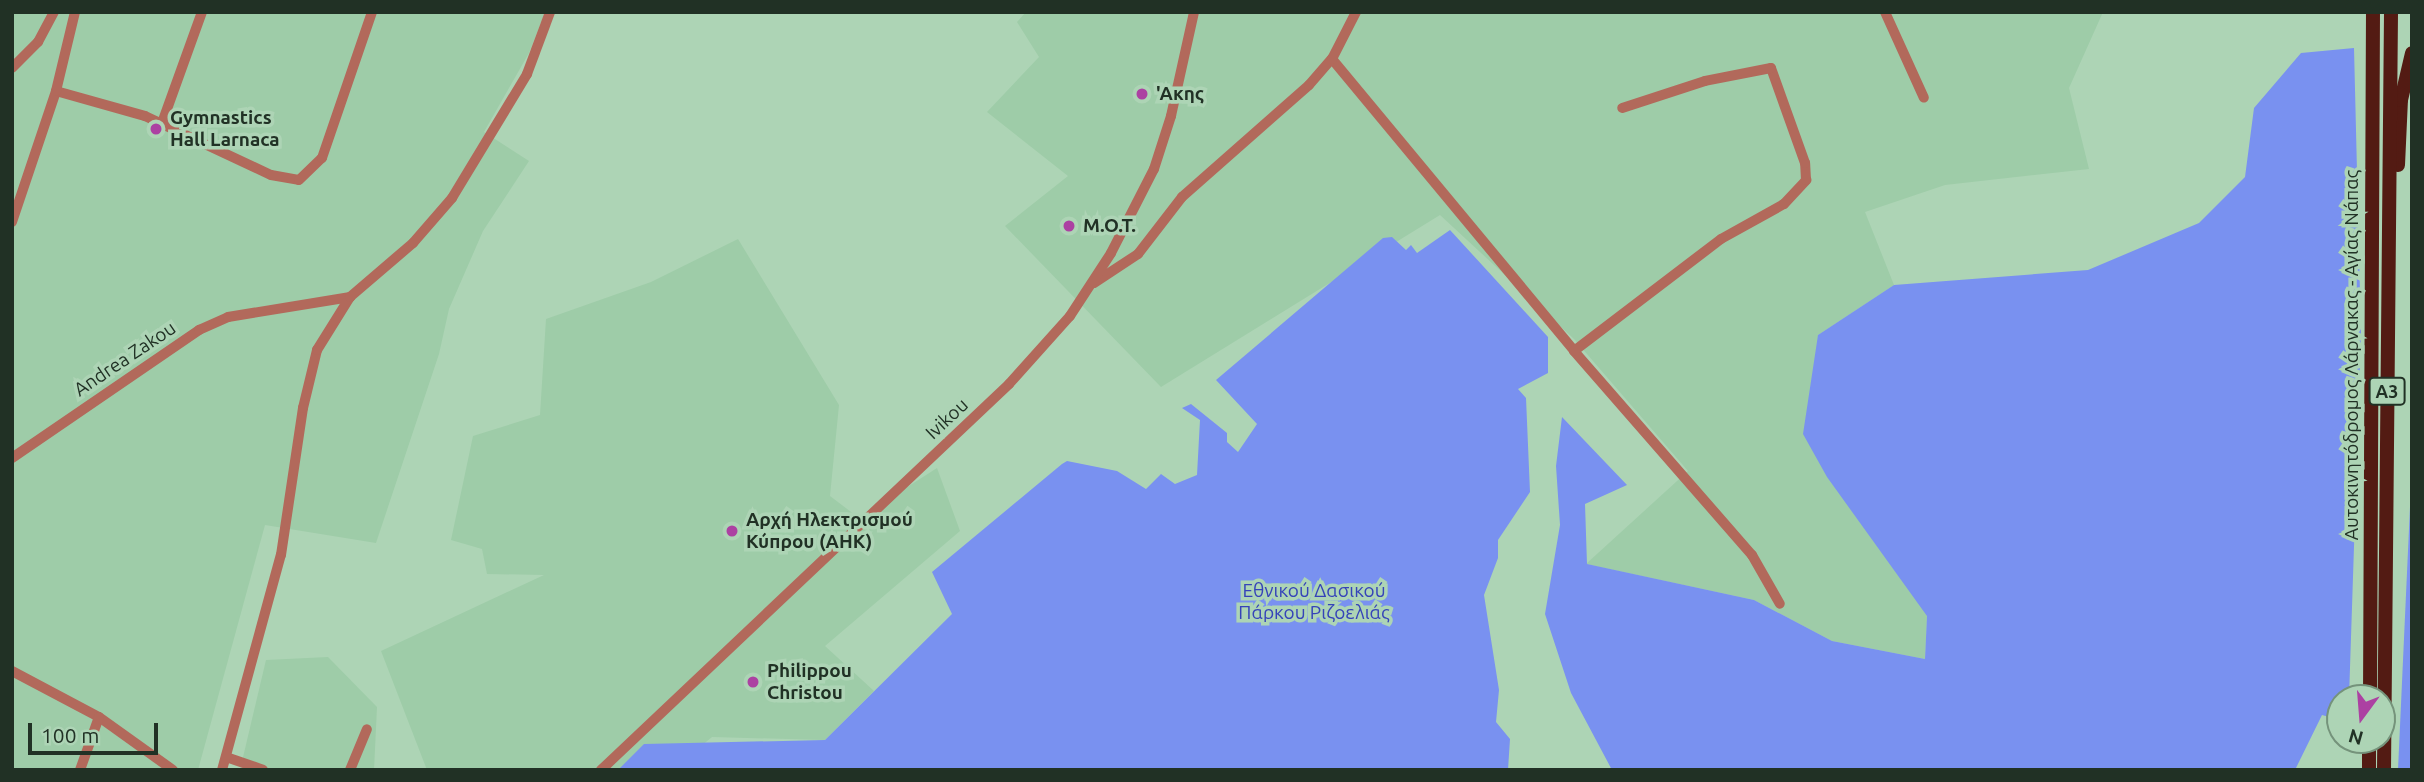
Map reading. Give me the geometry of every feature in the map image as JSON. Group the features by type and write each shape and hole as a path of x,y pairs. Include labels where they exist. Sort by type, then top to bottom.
{"highway":[{"name":"Αυτοκινητόδρομος Λάρνακας - Αγίας Νάπας","path":"2370,684 2373,12"},
{"name":"Αυτοκινητόδρομος Λάρνακας - Αγίας Νάπας","path":"2384,770 2391,12"},
{"path":"2387,333 2397,228 2401,100 2412,52"}],"street":[{"path":"12,68 38,42 54,12"},
{"path":"12,222 56,92 75,12"},
{"path":"162,123 202,12"},
{"path":"56,92 162,123 271,175 304,178 316,167 329,140 372,12"},
{"path":"222,770 281,555 308,383 327,329 350,297 413,243 452,198 527,74 550,12"},
{"name":"Ivikou","path":"601,770 1009,384 1094,283 1160,152 1194,12"},
{"path":"1094,283 1138,254 1182,197 1332,59 1356,12"},
{"path":"1885,12 1924,98"},
{"path":"1332,59 1574,351 1752,555 1780,604"},
{"path":"1574,351 1721,239 1784,204 1806,180 1805,163 1770,68 1705,81 1622,108"},
{"name":"Andrea Zakou","path":"12,458 199,330 228,317 350,297"},
{"path":"12,671 99,717 173,770"},
{"path":"80,770 99,717"},
{"path":"350,770 368,729"},
{"path":"226,757 263,770"}],"shaded area":[{"path":"12,12 545,12 529,53 484,132 529,161 483,231 449,309 439,354 376,543 265,525 198,770 12,770"},
{"path":"1026,12 2103,12 2069,88 2089,169 1945,185 1865,212 1894,285 1818,335 1927,616 1925,659 1832,641 1754,600 1586,564 1688,471 1574,339 1440,215 1161,387 1005,226 1068,176 987,112 1039,57 1017,22"},
{"path":"738,239 839,405 830,496 859,518 937,468 960,531 825,646 874,691 825,740 712,737 672,770 427,770 381,651 544,575 487,574 482,549 451,540 473,436 540,415 546,319 651,282"},
{"path":"328,657 377,707 374,770 240,770 266,660"}],"green space":[{"path":"2354,48 2361,335 2349,684 2326,684 2326,716 2322,715 2295,770 1612,770 1571,693 1545,614 1560,525 1556,466 1562,417 1627,485 1585,504 1587,564 1754,600 1832,641 1925,659 1927,616 1827,477 1803,434 1818,335 1894,285 2088,270 2199,223 2245,177 2254,108 2301,53"},
{"name":"Εθνικού Δασικού Πάρκου Ριζοελιάς","path":"1450,230 1548,337 1548,373 1518,389 1526,398 1530,492 1498,540 1498,558 1484,595 1499,690 1496,722 1510,739 1508,770 618,770 644,744 825,740 952,614 932,572 1062,464 1067,461 1117,471 1146,489 1161,474 1175,484 1197,475 1200,420 1182,408 1191,404 1227,433 1227,442 1238,452 1257,424 1216,380 1383,238 1392,237 1406,250 1411,245 1417,253"},
{"path":"2412,463 2412,770 2398,770"}],"place":[{"name":"'Ακης","path":"1142,94"},
{"name":"Gymnastics Hall Larnaca","path":"156,129"},
{"name":"M.O.T.","path":"1069,226"},
{"name":"Αρχή Ηλεκτρισμού Κύπρου (ΑΗΚ)","path":"732,531"},
{"name":"Philippou Christou","path":"753,682"}]}
